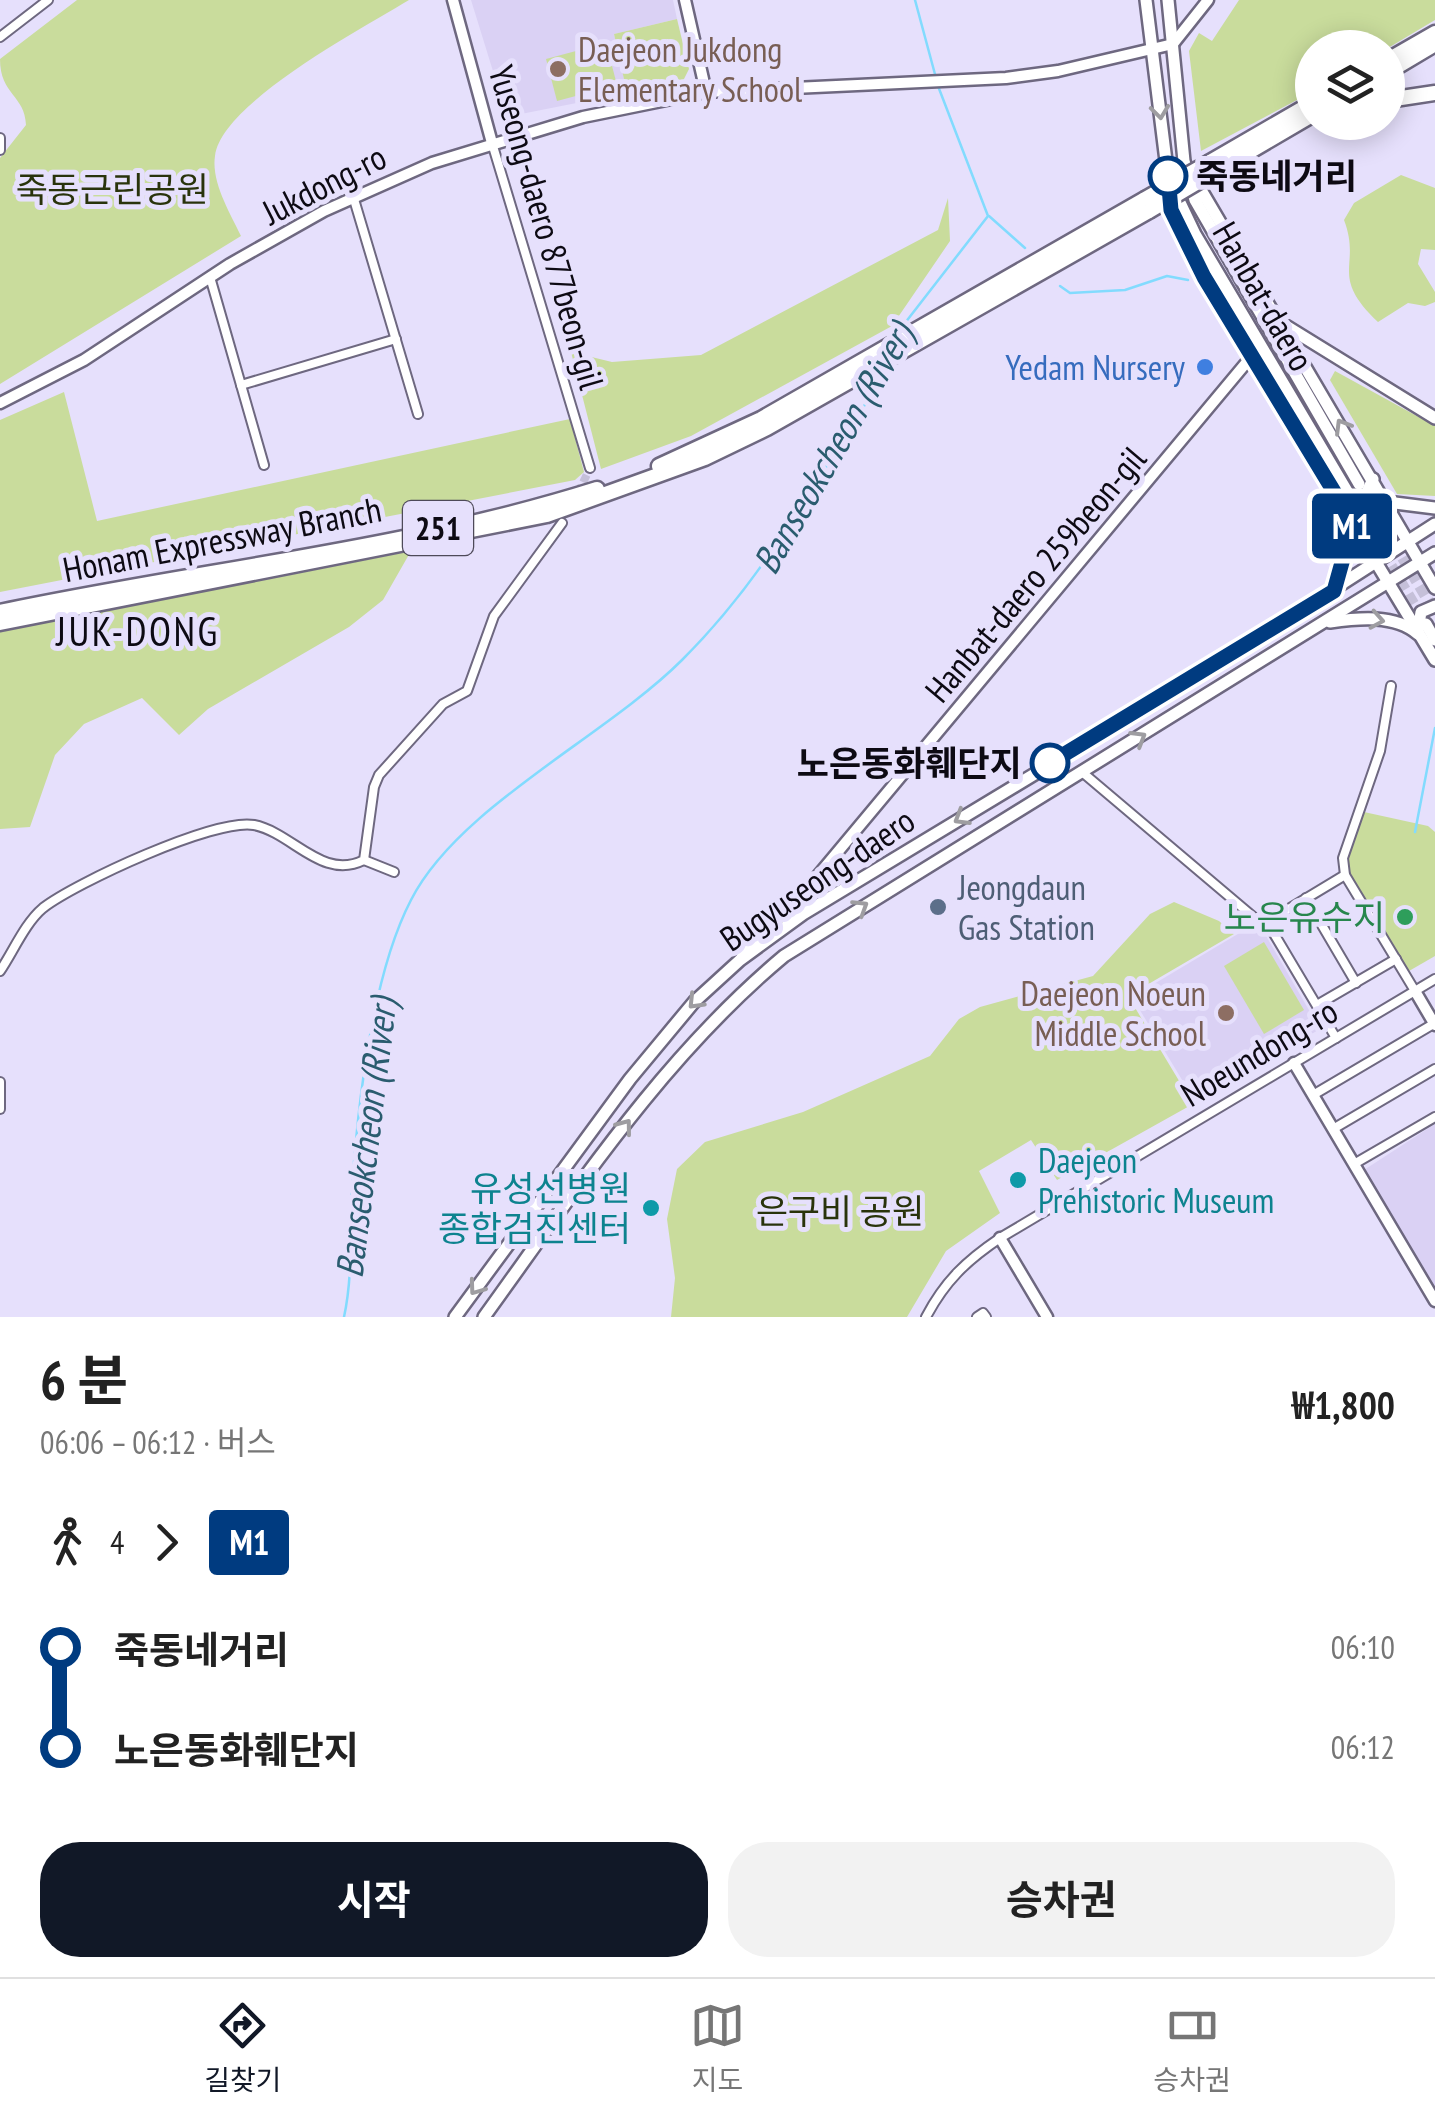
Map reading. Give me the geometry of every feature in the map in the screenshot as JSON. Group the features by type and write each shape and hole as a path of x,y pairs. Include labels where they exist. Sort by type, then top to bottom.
{"highway":[{"path":"1405,51 1435,36"},
{"path":"1405,59 1435,36"},
{"path":"1405,98 1435,94"},
{"name":"Honam Expressway Branch","path":"0,623 547,515 705,458 1212,168 1295,115"},
{"name":"Honam Expressway Branch","path":"1212,168 1295,126"},
{"path":"1273,139 1295,131"},
{"name":"Honam Expressway Branch","path":"0,612 541,506 701,449 850,373"}],"main road":[{"name":"Hanbat-daero","path":"1146,0 1168,176 1195,234 1353,488 1205,222 1184,161 1168,0"},
{"path":"1184,161 1435,588"},
{"path":"1168,176 1171,210 1180,232 1388,582 1425,634"},
{"path":"1280,322 1435,418"},
{"path":"1342,504 1366,496 1373,479"},
{"path":"1387,502 1435,508"},
{"path":"1334,591 1353,523"},
{"name":"Bugyuseong-daero","path":"455,1317 630,1079 694,1002 740,960 804,914 1334,591 1435,524"},
{"name":"Bugyuseong-daero","path":"484,1317 682,1051 732,1000 812,938 1435,553"},
{"path":"1435,606 1421,612 1435,660"},
{"path":"1326,622 1364,617 1408,626 1425,634"}],"street":[{"path":"0,37 48,0"},
{"name":"Yuseong-daero 877beon-gil","path":"453,0 590,468"},
{"path":"685,0 706,92"},
{"path":"1174,44 1208,0"},
{"name":"Jukdong-ro","path":"0,403 84,360 210,277 353,196 492,143 583,116 706,92 1058,71 1174,44"},
{"path":"0,138 0,150"},
{"path":"353,196 418,414"},
{"path":"210,277 264,465"},
{"path":"241,385 396,339"},
{"name":"Hanbat-daero 259beon-gil","path":"740,960 824,868 1233,378 1255,360"},
{"path":"364,860 374,787 386,764 443,704 467,691 494,616 562,524"},
{"path":"1312,1095 1435,1024 1345,875 1343,858 1380,751 1391,686"},
{"path":"1082,772 1257,920 1267,922 1345,875"},
{"path":"0,971 46,906 164,846 212,830 252,825 284,836 323,862 355,865 364,860"},
{"path":"364,860 394,872"},
{"path":"1306,898 1356,983"},
{"path":"1267,922 1336,1038"},
{"path":"1317,1005 1396,960"},
{"name":"Noeundong-ro","path":"926,1317 944,1284 966,1260 1435,979"},
{"path":"1294,1063 1435,1301"},
{"path":"1333,1129 1435,1069"},
{"path":"0,1082 0,1110"},
{"path":"1354,1164 1435,1117"},
{"path":"1000,1238 1046,1317"},
{"path":"977,1317 984,1313 986,1317"}],"shaded area":[{"name":"Daejeon Jukdong Elementary School","path":"471,0 673,0 677,19 614,34 627,93 516,115 505,110"},
{"name":"Daejeon Noeun Middle School","path":"1258,922 1320,1029 1196,1103 1132,997"},
{"path":"1435,1124 1435,1289 1364,1170"}],"green space":[{"name":"죽동근린공원","path":"77,0 409,0 297,69 241,113 223,135 215,156 216,176 241,236 0,384 0,158 26,125 22,107 4,80 0,59"},
{"path":"1239,0 1435,0 1435,20 1405,38 1405,30 1295,30 1295,101 1201,151 1189,51 1199,33 1212,41"},
{"path":"677,19 689,69 682,83 627,93 614,34"},
{"path":"606,43 617,85 557,101 546,59"},
{"path":"1401,175 1435,188 1435,250 1421,249 1418,264 1435,292 1435,302 1425,306 1408,303 1378,322 1363,306 1350,281 1349,236 1344,220 1354,203"},
{"path":"948,198 950,241 892,326 691,436 601,469 571,352 612,362 701,355 938,230"},
{"path":"1335,371 1435,426 1435,496 1397,494 1330,380"},
{"path":"64,392 97,521 570,419 584,472 575,480 0,592 0,420"},
{"path":"411,551 383,600 349,627 208,709 179,735 142,698 84,724 55,755 30,827 0,829 0,632"},
{"name":"노은유수지","path":"1364,812 1428,826 1435,832 1435,956 1409,971 1350,878 1347,854"},
{"name":"은구비 공원","path":"1174,902 1219,921 1234,934 1128,996 1193,1104 1057,1180 1031,1140 979,1171 1000,1213 946,1251 907,1317 671,1317 675,1278 667,1219 677,1169 705,1142 803,1112 930,1056 959,1019 980,1007 1093,976 1150,914"},
{"path":"1264,942 1304,1010 1264,1034 1224,966"}],"waterway":[{"name":"Banseokcheon (River)","path":"915,0 936,78"},
{"name":"Banseokcheon (River)","path":"898,332 988,216 938,86"},
{"path":"989,216 1025,248"},
{"path":"1060,286 1070,293 1125,290 1167,276 1188,280"},
{"name":"Banseokcheon (River)","path":"344,1317 350,1269 352,1188 369,1041 386,965 411,900 433,866 462,834 497,803 650,689 711,630 806,499 871,395 874,374"},
{"path":"1415,832 1435,728"}],"tunnel":[{"path":"578,493 590,468"},
{"path":"1360,487 1435,612"},
{"path":"1349,495 1424,621"}],"bus line":[{"name":"M1","path":"1050,763 1226,660 1334,591 1353,523 1180,232 1171,210 1168,176"}],"place":[{"name":"Daejeon Jukdong Elementary School","path":"558,69"},
{"name":"죽동네거리","path":"1168,176"},
{"name":"Yedam Nursery","path":"1205,367"},
{"name":"노은동화훼단지","path":"1050,763"},
{"name":"Jeongdaun Gas Station","path":"938,907"},
{"name":"노은유수지","path":"1405,917"},
{"name":"Daejeon Noeun Middle School","path":"1226,1013"},
{"name":"Daejeon Prehistoric Museum","path":"1018,1180"},
{"name":"유성선병원 종합검진센터","path":"651,1208"}],"district":[{"name":"JUK-DONG","path":"138,631"}]}
